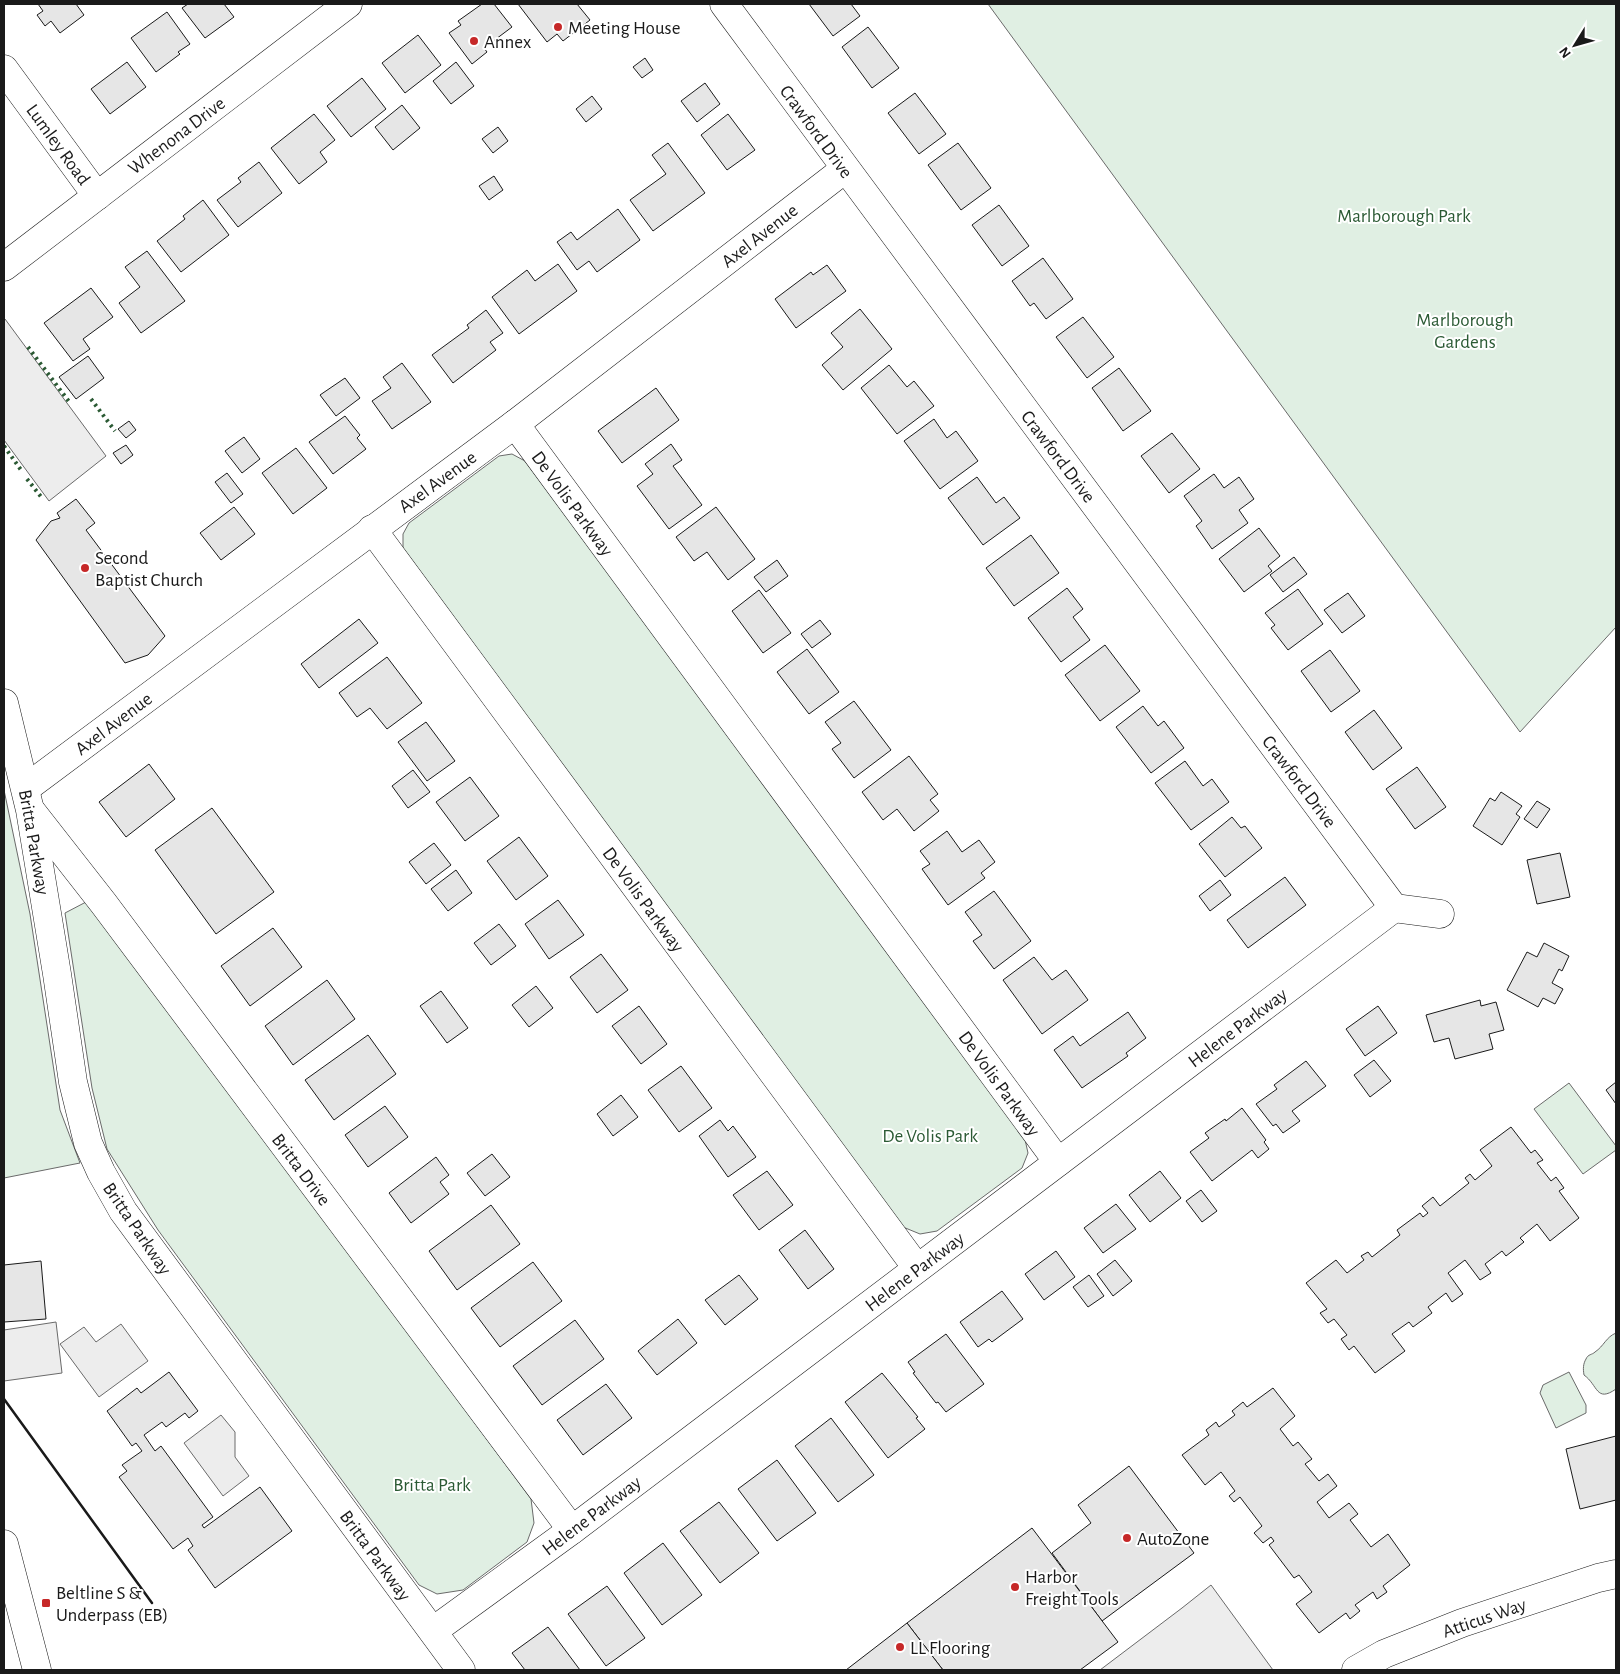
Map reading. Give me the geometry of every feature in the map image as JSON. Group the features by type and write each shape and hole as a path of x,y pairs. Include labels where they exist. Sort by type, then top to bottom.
{"street":[{"name":"Whenona Drive","path":"4,266 348,4"},
{"name":"Crawford Drive","path":"724,4 1394,908"},
{"name":"Lumley Road","path":"4,69 96,196"},
{"name":"Axel Avenue","path":"28,799 372,529 515,424 845,169"},
{"name":"De Volis Parkway","path":"515,424 1058,1162"},
{"name":"De Volis Parkway","path":"372,529 917,1268"},
{"name":"Britta Parkway","path":"4,703 28,799 73,1082 88,1142 101,1172 123,1211 461,1670"},
{"name":"Britta Drive","path":"28,799 110,912 572,1530"},
{"path":"1394,908 1440,914"},
{"name":"Helene Parkway","path":"432,1632 572,1530 1394,908"},
{"path":"4,1544 37,1670"},
{"name":"Atticus Way","path":"1356,1670 1384,1654 1462,1623 1598,1578 1616,1574"}],"green space":[{"name":"Marlborough Park","path":"988,4 1616,4 1616,627 1520,732"},
{"name":"De Volis Park","path":"512,454 525,461 1024,1135 1028,1153 1022,1168 937,1231 920,1234 903,1227 403,548 403,534 409,523 499,456"},
{"path":"4,790 30,914 60,1110 80,1163 4,1178"},
{"name":"Britta Park","path":"86,902 100,916 531,1499 534,1523 527,1542 463,1590 437,1594 419,1585 158,1230 107,1149 92,1088 65,913"},
{"path":"1569,1083 1616,1146 1616,1150 1583,1174 1534,1109"},
{"path":"1616,1333 1616,1389 1605,1394 1598,1391 1584,1375 1583,1369 1588,1356 1598,1350"},
{"path":"1569,1372 1586,1405 1586,1413 1556,1428 1540,1393 1543,1385"}],"shaded area":[{"path":"5,319 106,456 49,501 4,440"},
{"path":"56,1322 62,1373 4,1381 4,1330"},
{"path":"121,1324 148,1361 99,1397 60,1344 84,1327 96,1342"},
{"path":"221,1415 235,1432 235,1457 249,1476 223,1496 184,1443"},
{"path":"1211,1585 1273,1670 1100,1670 1182,1608"}],"building":[{"path":"38,4 76,4 84,15 60,33 51,21 45,26 37,15 43,11"},
{"path":"188,4 224,4 234,17 205,38 182,8"},
{"name":"Annex","path":"482,4 494,4 512,27 484,48 487,52 472,64 449,33 461,25 458,21"},
{"name":"Meeting House","path":"518,4 577,4 590,20 563,41 557,34 547,42"},
{"path":"809,4 851,4 860,16 833,36"},
{"path":"167,12 190,44 156,72 131,38"},
{"path":"868,27 899,68 872,88 842,47"},
{"path":"418,35 441,65 405,93 382,63"},
{"path":"645,58 653,70 642,78 633,67"},
{"path":"127,62 146,87 110,114 91,89"},
{"path":"456,62 474,86 451,104 433,81"},
{"path":"362,78 386,109 351,137 327,106"},
{"path":"705,83 720,104 697,122 681,101"},
{"path":"915,93 946,134 919,154 888,113"},
{"path":"592,96 602,109 586,122 576,109"},
{"path":"402,105 420,128 393,150 375,127"},
{"path":"314,114 335,140 320,152 327,162 299,184 271,148"},
{"path":"728,114 755,150 727,170 701,135"},
{"path":"498,127 508,141 493,153 482,139"},
{"path":"668,143 705,193 653,231 630,200 666,174 652,155"},
{"path":"958,143 991,188 961,210 928,165"},
{"path":"259,162 282,193 238,227 217,200 241,182 238,178"},
{"path":"494,176 503,190 489,200 479,186"},
{"path":"203,200 229,235 181,272 157,241 185,219 183,216"},
{"path":"999,205 1029,246 1002,266 972,225"},
{"path":"618,209 640,240 597,272 589,261 577,270 557,242 571,232 577,240"},
{"path":"147,251 185,301 141,333 119,303 140,287 125,267"},
{"path":"1043,258 1073,299 1046,319 1034,303 1030,306 1012,281"},
{"path":"558,264 577,291 519,334 492,297 527,270 535,281"},
{"path":"827,265 846,291 796,328 775,299 811,272 813,275"},
{"path":"91,288 113,317 83,339 90,349 73,361 44,323"},
{"path":"860,309 892,349 843,390 822,365 843,347 831,333"},
{"path":"486,310 503,333 490,342 496,350 453,383 432,355 469,328 467,325"},
{"path":"1083,317 1114,357 1087,378 1056,337"},
{"path":"88,356 104,378 76,399 59,377"},
{"path":"402,363 431,402 392,429 372,401 391,388 383,377"},
{"path":"889,365 907,387 914,381 934,406 897,434 861,388"},
{"path":"1119,368 1151,411 1123,431 1092,388"},
{"path":"345,378 360,398 336,416 320,395"},
{"path":"656,388 679,420 622,463 598,431"},
{"path":"345,416 360,435 357,438 366,449 333,474 309,442"},
{"path":"934,419 947,438 956,431 978,461 940,489 904,441"},
{"path":"129,421 136,430 126,438 118,429"},
{"path":"1172,433 1200,469 1169,493 1141,456"},
{"path":"244,437 260,459 242,473 225,451"},
{"path":"671,444 682,460 673,466 702,505 669,529 637,486 653,474 645,464"},
{"path":"126,445 133,455 121,464 113,453"},
{"path":"296,448 327,488 293,514 262,473"},
{"path":"227,473 243,494 231,503 215,482"},
{"path":"1214,474 1224,488 1239,477 1254,499 1239,510 1248,523 1212,549 1196,526 1202,521 1184,496"},
{"path":"977,477 996,503 1004,497 1020,518 983,545 948,498"},
{"name":"Second Baptist Church","path":"76,499 95,523 86,530 165,636 148,655 125,663 36,540 51,521 60,518 57,513"},
{"path":"234,507 255,534 221,560 200,533"},
{"path":"716,507 755,559 728,580 707,552 694,561 676,537"},
{"path":"1259,528 1280,556 1268,566 1272,571 1244,592 1219,559"},
{"path":"1031,535 1059,573 1014,606 986,568"},
{"path":"1294,557 1307,574 1283,592 1270,575"},
{"path":"777,560 788,576 766,592 754,577"},
{"path":"1067,588 1083,609 1073,617 1090,640 1061,662 1028,618"},
{"path":"1298,589 1323,624 1288,650 1271,628 1275,625 1265,613"},
{"path":"759,590 791,633 763,653 732,611"},
{"path":"1348,593 1365,616 1342,633 1324,610"},
{"path":"359,619 378,643 319,688 301,664"},
{"path":"820,620 831,634 812,648 801,634"},
{"path":"1105,645 1140,691 1100,721 1065,675"},
{"path":"807,649 839,692 809,714 777,672"},
{"path":"1330,650 1360,691 1331,712 1301,671"},
{"path":"387,657 422,703 387,729 370,708 357,717 339,693"},
{"path":"854,701 891,750 854,778 832,749 841,743 825,722"},
{"path":"1143,706 1158,726 1164,721 1184,748 1151,773 1116,727"},
{"path":"1374,710 1402,748 1373,770 1345,732"},
{"path":"426,722 455,761 427,781 398,742"},
{"path":"909,756 938,794 930,800 939,811 914,831 897,809 883,820 862,792"},
{"path":"1185,761 1203,786 1212,779 1229,802 1191,830 1155,783"},
{"path":"149,764 175,799 126,837 99,802"},
{"path":"1417,767 1446,807 1415,829 1386,789"},
{"path":"413,770 430,792 408,808 392,786"},
{"path":"470,777 499,816 465,841 436,802"},
{"path":"1501,792 1522,806 1516,814 1520,817 1502,845 1473,826 1490,798 1495,801"},
{"path":"1537,801 1550,809 1537,828 1524,819"},
{"path":"212,808 274,892 216,934 155,850"},
{"path":"1232,817 1241,828 1245,826 1262,848 1225,877 1199,844"},
{"path":"947,831 962,852 979,840 995,862 981,873 985,878 948,905 922,869 930,864 920,851"},
{"path":"519,837 548,876 516,900 487,861"},
{"path":"434,843 451,865 426,884 409,862"},
{"path":"1560,853 1570,897 1537,904 1527,860"},
{"path":"456,870 472,893 448,911 431,889"},
{"path":"1285,877 1306,905 1248,948 1227,920"},
{"path":"1220,880 1231,895 1210,911 1199,896"},
{"path":"994,891 1031,941 994,969 973,941 982,935 965,912"},
{"path":"558,900 584,935 549,959 525,924"},
{"path":"499,924 516,946 491,965 474,943"},
{"path":"273,928 302,967 250,1006 221,966"},
{"path":"1544,943 1569,956 1562,971 1559,969 1552,983 1563,989 1555,1004 1543,998 1538,1007 1507,990 1527,952 1537,957"},
{"path":"601,954 628,990 597,1013 570,977"},
{"path":"1034,957 1052,980 1066,970 1088,1000 1042,1034 1003,980"},
{"path":"327,980 355,1019 293,1065 265,1026"},
{"path":"536,986 553,1008 529,1027 512,1005"},
{"path":"441,991 468,1028 447,1043 420,1006"},
{"path":"1480,1000 1481,1006 1496,1002 1504,1030 1489,1034 1493,1049 1455,1059 1449,1038 1434,1042 1426,1015"},
{"path":"639,1006 667,1044 641,1064 612,1026"},
{"path":"1378,1006 1397,1033 1365,1056 1346,1029"},
{"path":"1128,1012 1146,1038 1126,1053 1128,1056 1082,1088 1054,1050 1073,1036 1080,1046"},
{"path":"368,1035 396,1074 334,1120 305,1080"},
{"path":"1374,1060 1391,1081 1370,1097 1354,1075"},
{"path":"1306,1061 1326,1086 1292,1111 1300,1121 1283,1133 1276,1124 1273,1126 1256,1104 1277,1089 1274,1085"},
{"path":"681,1066 712,1108 679,1132 648,1090"},
{"path":"1616,1082 1616,1104 1606,1090"},
{"path":"621,1095 638,1117 613,1136 597,1114"},
{"path":"385,1106 408,1137 368,1167 345,1135"},
{"path":"1242,1108 1266,1140 1264,1142 1269,1149 1258,1158 1252,1150 1212,1181 1190,1152 1209,1138 1205,1133 1225,1119 1226,1121"},
{"path":"720,1120 728,1131 733,1126 756,1157 728,1177 699,1136"},
{"path":"1511,1127 1531,1153 1535,1150 1543,1160 1537,1163 1551,1181 1556,1177 1564,1188 1559,1191 1579,1218 1550,1241 1537,1224 1520,1238 1524,1242 1506,1256 1502,1251 1485,1264 1491,1273 1480,1280 1465,1260 1448,1273 1463,1294 1452,1302 1446,1293 1428,1307 1432,1313 1413,1327 1409,1322 1392,1334 1405,1351 1375,1373 1354,1346 1349,1350 1341,1339 1347,1335 1334,1319 1328,1323 1320,1313 1327,1309 1306,1283 1336,1260 1347,1273 1364,1260 1361,1256 1368,1252 1372,1257 1400,1235 1397,1230 1420,1213 1423,1217 1428,1213 1422,1206 1433,1197 1440,1206 1469,1183 1465,1178 1470,1174 1475,1180 1492,1166 1480,1150"},
{"path":"492,1154 510,1177 485,1196 467,1173"},
{"path":"436,1157 449,1175 440,1182 449,1194 411,1223 389,1193"},
{"path":"767,1171 793,1205 759,1230 733,1195"},
{"path":"1160,1171 1181,1198 1150,1222 1129,1195"},
{"path":"1201,1190 1217,1211 1202,1222 1186,1201"},
{"path":"1116,1204 1136,1229 1103,1253 1084,1228"},
{"path":"491,1205 520,1244 457,1290 429,1251"},
{"path":"805,1230 834,1269 808,1289 779,1250"},
{"path":"1056,1251 1075,1277 1044,1300 1025,1274"},
{"path":"1115,1260 1132,1281 1113,1296 1097,1274"},
{"path":"41,1261 46,1319 4,1322 4,1265"},
{"path":"533,1262 562,1301 500,1347 471,1308"},
{"path":"739,1275 758,1299 725,1325 705,1300"},
{"path":"1089,1275 1104,1296 1088,1307 1073,1287"},
{"path":"1002,1291 1023,1319 992,1342 989,1339 978,1347 960,1322"},
{"path":"678,1319 697,1343 657,1375 638,1351"},
{"path":"575,1320 604,1359 542,1405 513,1366"},
{"path":"946,1334 984,1384 946,1412 938,1402 936,1403 913,1373 915,1372 908,1362"},
{"path":"169,1372 198,1411 189,1418 185,1413 166,1427 162,1422 144,1435 155,1451 161,1446 213,1517 202,1525 204,1528 260,1487 292,1531 215,1588 188,1550 193,1546 188,1538 173,1549 119,1477 127,1471 122,1465 142,1451 136,1443 132,1446 107,1411 137,1388 141,1393"},
{"path":"882,1373 918,1417 916,1418 925,1429 888,1458 845,1402"},
{"path":"606,1384 632,1418 583,1455 557,1420"},
{"path":"1273,1388 1295,1416 1280,1429 1293,1446 1298,1442 1312,1459 1305,1464 1319,1481 1328,1474 1337,1486 1317,1502 1329,1518 1349,1503 1358,1514 1350,1520 1371,1547 1388,1534 1410,1565 1383,1586 1387,1592 1377,1599 1373,1592 1355,1605 1360,1611 1350,1619 1346,1613 1319,1633 1296,1604 1312,1592 1299,1575 1294,1578 1269,1545 1274,1541 1271,1537 1263,1543 1254,1533 1262,1526 1240,1497 1234,1502 1229,1496 1235,1491 1221,1472 1205,1485 1182,1455 1209,1435 1206,1430 1216,1422 1219,1427 1235,1415 1232,1411 1243,1402 1247,1407"},
{"path":"831,1418 874,1475 838,1502 795,1446"},
{"path":"1616,1436 1616,1500 1580,1509 1566,1449"},
{"path":"777,1460 816,1513 777,1541 738,1489"},
{"name":"AutoZone","path":"1129,1466 1194,1553 1102,1621 1052,1553 1091,1523 1078,1505"},
{"path":"719,1502 759,1553 720,1583 680,1531"},
{"name":"Harbor Freight Tools","path":"1032,1528 1118,1642 1080,1670 943,1670 907,1623"},
{"path":"663,1543 702,1595 662,1625 624,1573"},
{"path":"607,1586 645,1638 606,1666 568,1614"},
{"name":"LL Flooring","path":"907,1623 943,1670 846,1670"},
{"path":"548,1627 580,1670 525,1670 512,1653"}],"hedge":[{"path":"28,347 70,403"},
{"path":"91,399 115,431"},
{"path":"4,446 21,470"},
{"path":"27,479 42,498"}],"wall":[{"path":"4,1399 152,1603"}],"place":[{"name":"Meeting House","path":"558,27"},
{"name":"Annex","path":"474,41"},
{"name":"Second Baptist Church","path":"85,568"},
{"name":"AutoZone","path":"1127,1538"},
{"name":"Harbor Freight Tools","path":"1015,1587"},
{"name":"Beltline S & Underpass (EB)","path":"46,1603"},
{"name":"LL Flooring","path":"900,1647"}],"park label":[{"name":"Marlborough Gardens","path":"1465,330"}]}
